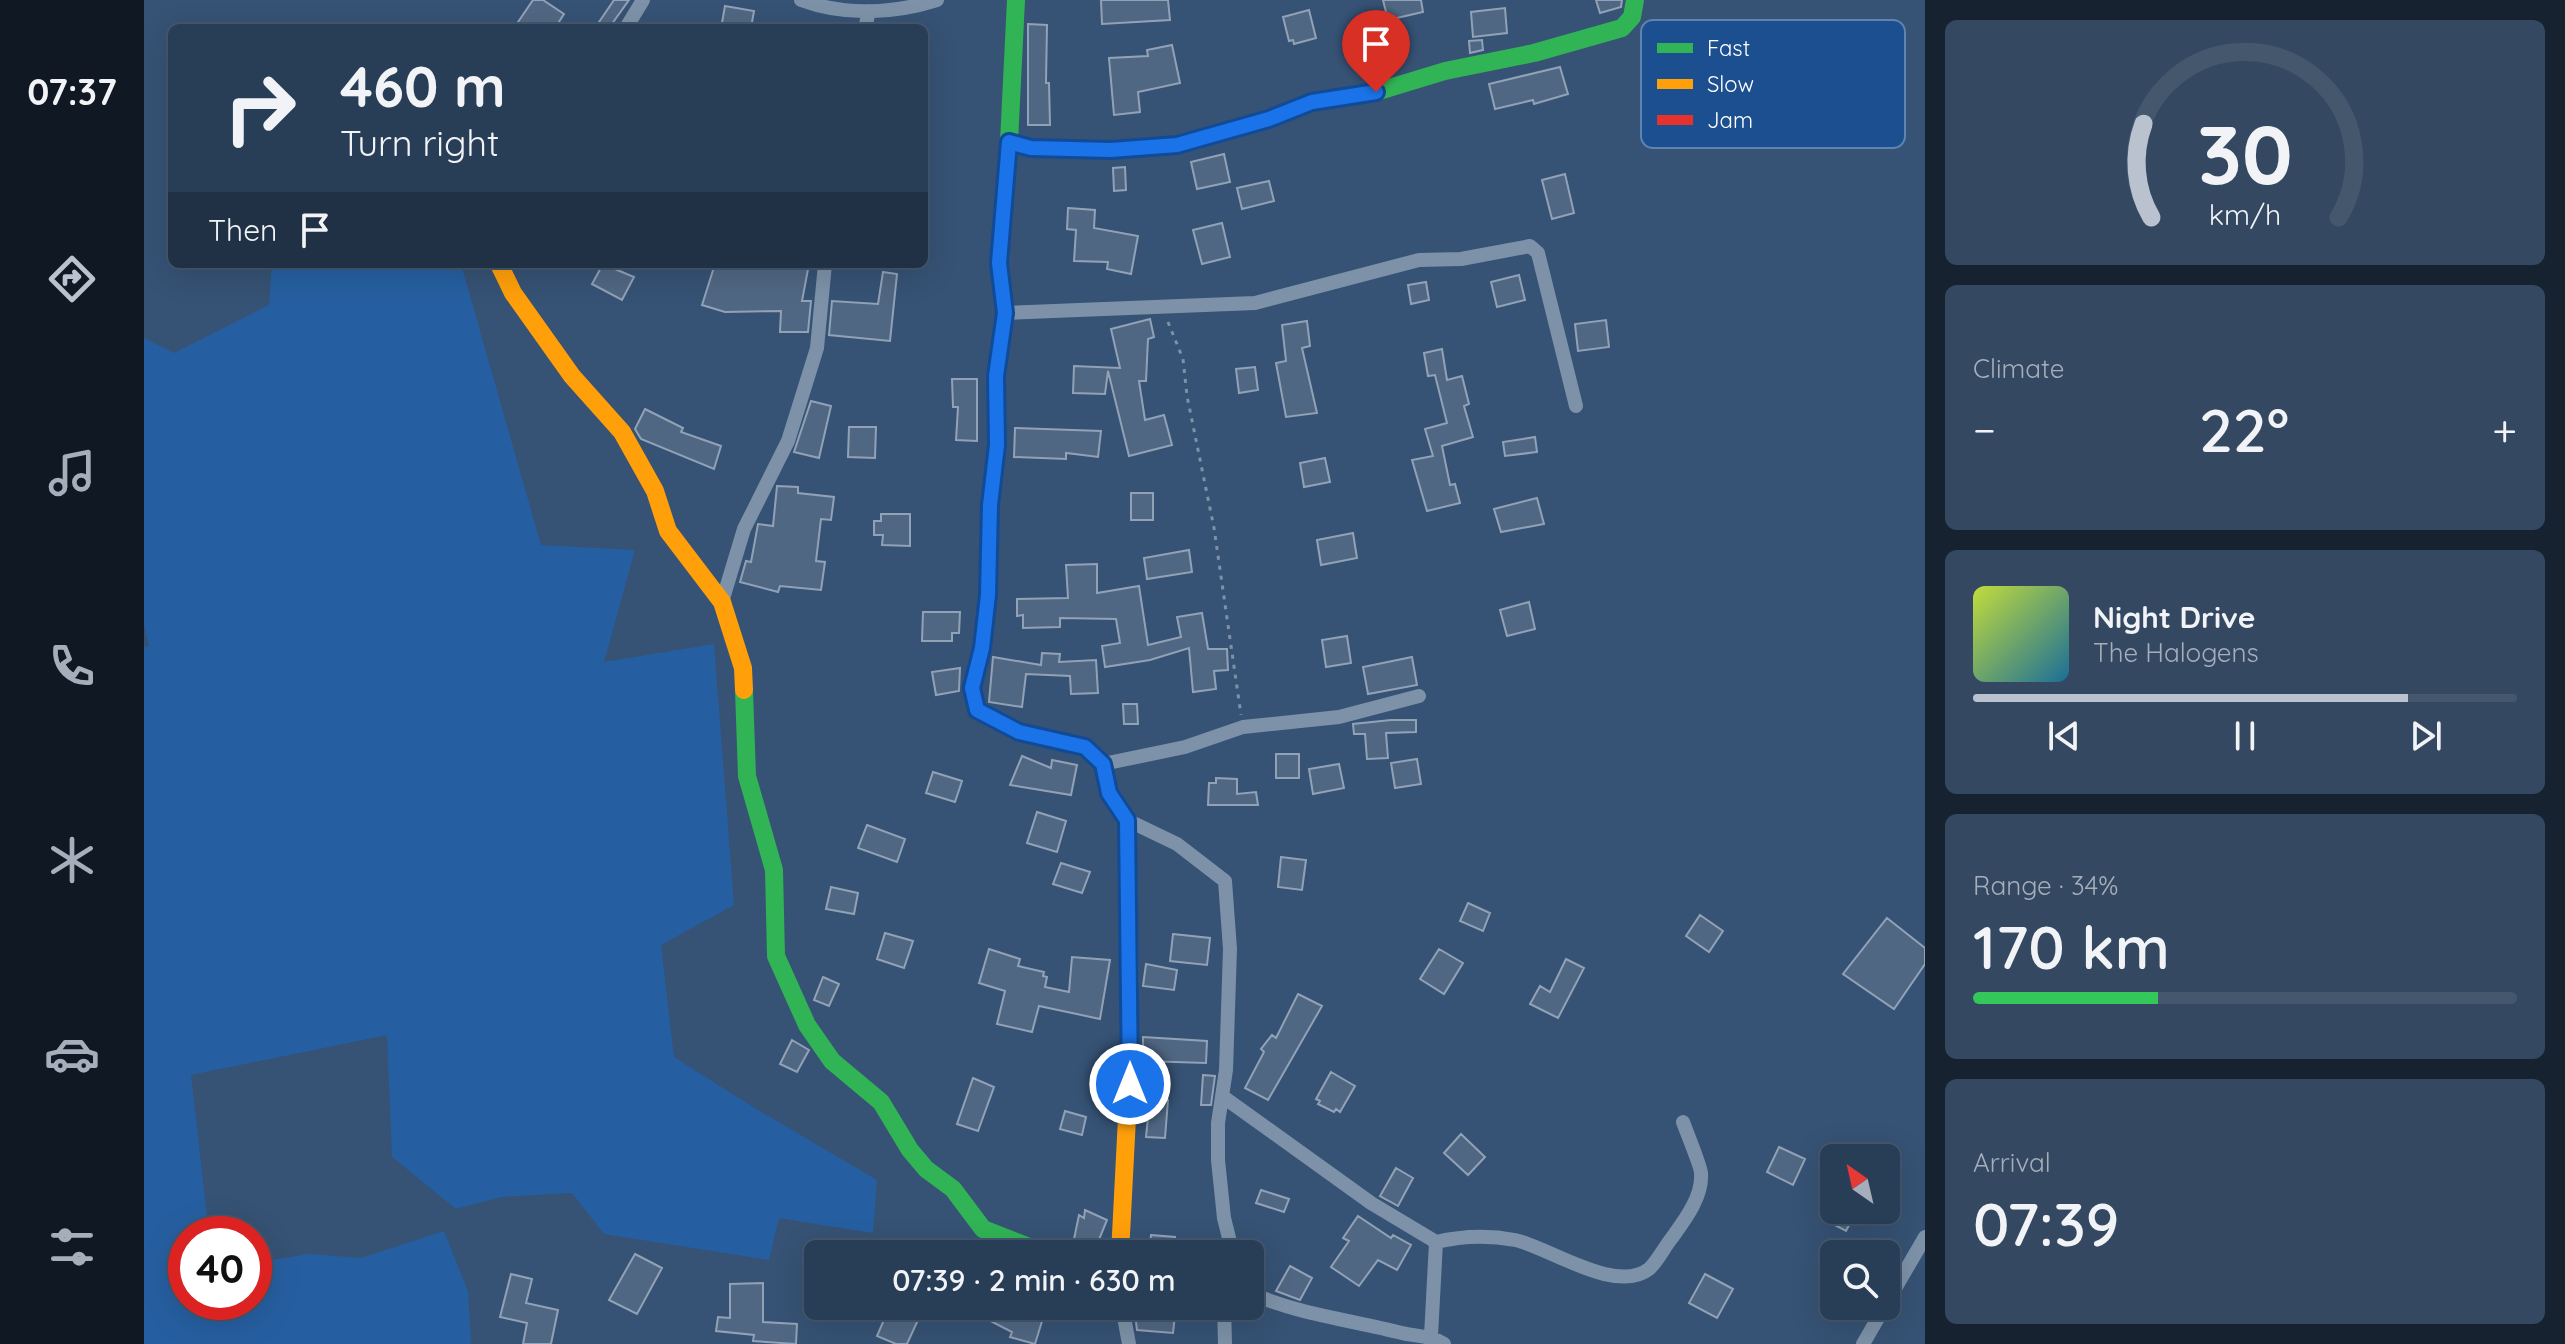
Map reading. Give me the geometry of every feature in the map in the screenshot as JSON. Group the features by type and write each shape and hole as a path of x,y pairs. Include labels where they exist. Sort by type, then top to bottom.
{"street":[{"path":"628,24 643,0"},
{"path":"801,0 828,10 869,11 937,0"},
{"path":"1016,0 999,263 1005,313 996,376 997,445 990,505 988,595 982,648 972,688 977,710 988,716 1019,732 1085,747 1103,764 1109,793 1127,820 1177,844 1225,881 1230,949 1218,1160 1230,1240"},
{"path":"1009,142 1031,148 1111,150 1177,145 1269,119 1312,102 1376,92 1445,71 1534,53 1622,28 1632,17 1635,0"},
{"path":"866,24 869,11"},
{"path":"1005,313 1255,303 1419,260 1461,259 1530,246 1538,253 1576,406"},
{"path":"501,268 513,293 572,376 622,432 655,491 668,531 722,602 741,650 747,776 774,870 776,956 780,971 818,1044 832,1061 881,1102 910,1150 926,1169 953,1189 983,1229 1011,1240"},
{"path":"722,602 744,529 788,441 817,348 825,268"},
{"path":"1103,764 1185,747 1243,727 1339,717 1419,696"},
{"path":"1121,1240 1130,1059 1127,820"},
{"path":"1222,1096 1371,1203 1436,1242 1460,1236 1517,1240 1570,1265 1624,1276 1648,1270 1699,1193 1702,1171 1692,1153 1683,1122"},
{"path":"1900,1281 1925,1237"},
{"path":"1264,1299 1282,1307 1438,1340 1436,1242"},
{"path":"1125,1320 1129,1344"},
{"path":"1224,1320 1225,1344"},
{"path":"1863,1344 1877,1320"}],"path":[{"path":"1163,308 1183,359 1187,396 1228,605 1243,727"}],"shaded area":[{"path":"272,268 462,268 541,545 635,550 604,662 714,644 734,905 661,945 674,1057 877,1180 873,1233 779,1218 769,1260 604,1234 572,1193 501,1197 456,1209 392,1157 387,1035 191,1075 207,1216 168,1216 168,1320 272,1320 272,1260 309,1254 361,1258 444,1231 468,1291 471,1344 144,1344 144,647 149,646 144,625 144,338 174,353 269,305"}],"building":[{"path":"533,0 543,0 564,14 558,24 517,24"},
{"path":"614,0 629,0 612,24 598,24"},
{"path":"1101,0 1168,0 1170,20 1102,24"},
{"path":"1383,0 1421,0 1423,12 1388,20"},
{"path":"1596,0 1622,0 1621,7 1600,13"},
{"path":"725,6 754,11 752,24 722,24"},
{"path":"1505,8 1507,33 1473,37 1471,12"},
{"path":"1309,10 1316,38 1294,44 1293,40 1289,41 1283,17"},
{"path":"1028,24 1047,25 1046,83 1049,83 1050,125 1028,125"},
{"path":"1482,40 1483,50 1470,53 1469,41"},
{"path":"1172,45 1180,83 1138,92 1140,112 1114,115 1109,58 1148,56 1147,50"},
{"path":"1560,67 1568,94 1534,104 1533,100 1495,109 1489,84"},
{"path":"1224,154 1230,182 1197,189 1191,162"},
{"path":"1125,167 1126,190 1114,191 1113,168"},
{"path":"1565,174 1574,213 1552,219 1542,180"},
{"path":"1269,181 1274,201 1242,209 1237,188"},
{"path":"1068,208 1095,210 1094,228 1138,236 1131,274 1107,269 1108,262 1074,261 1076,230 1067,229"},
{"path":"1222,223 1230,257 1202,264 1193,230"},
{"path":"601,268 613,268 634,277 622,300 592,284"},
{"path":"714,268 808,268 802,301 811,301 808,332 780,332 781,311 725,312 702,305"},
{"path":"883,272 897,274 890,341 829,335 832,301 878,304"},
{"path":"1519,275 1525,300 1497,307 1491,282"},
{"path":"1426,282 1429,300 1411,304 1408,285"},
{"path":"1150,319 1154,337 1148,339 1146,381 1139,381 1145,420 1164,415 1172,445 1129,456 1108,371 1105,394 1073,393 1074,366 1120,368 1111,329"},
{"path":"1606,320 1609,347 1578,351 1575,324"},
{"path":"1307,321 1310,346 1302,348 1317,413 1286,417 1276,363 1286,361 1282,325"},
{"path":"1442,349 1447,380 1462,376 1469,404 1464,406 1473,437 1442,446 1450,485 1455,484 1460,503 1427,511 1412,460 1433,456 1425,429 1447,423 1435,375 1428,376 1424,353"},
{"path":"1255,367 1258,390 1239,393 1236,369"},
{"path":"952,379 977,379 977,441 956,440 958,407 953,407"},
{"path":"811,401 831,406 819,458 794,452"},
{"path":"645,409 683,428 681,432 721,446 714,469 641,439 635,429"},
{"path":"849,427 876,427 875,458 848,457"},
{"path":"1015,428 1101,431 1098,457 1066,453 1066,459 1014,457"},
{"path":"1535,437 1537,452 1505,456 1503,442"},
{"path":"1325,458 1330,482 1304,487 1300,463"},
{"path":"777,486 798,487 798,493 834,497 831,520 821,519 816,561 825,562 821,590 780,586 778,592 740,582 746,561 751,562 758,524 773,526"},
{"path":"1131,493 1153,493 1153,520 1131,520"},
{"path":"1537,498 1544,524 1501,532 1494,509"},
{"path":"881,514 910,514 910,546 882,545 883,535 874,535 874,521 881,521"},
{"path":"1353,533 1357,558 1321,565 1317,540"},
{"path":"1189,550 1192,572 1147,579 1144,558"},
{"path":"1097,564 1097,593 1139,586 1148,645 1181,637 1177,617 1202,613 1208,649 1227,649 1228,670 1214,671 1216,689 1193,692 1189,648 1150,660 1105,667 1102,646 1120,643 1116,619 1060,618 1060,627 1023,628 1023,615 1017,616 1017,599 1068,598 1066,565"},
{"path":"1529,602 1535,629 1507,636 1500,610"},
{"path":"923,612 960,612 959,633 952,633 952,641 922,641"},
{"path":"1347,636 1351,663 1326,667 1322,640"},
{"path":"1042,653 1060,654 1059,662 1096,660 1098,693 1071,694 1070,676 1026,674 1022,707 989,702 993,657 1041,665"},
{"path":"1412,657 1417,685 1368,694 1363,667"},
{"path":"960,668 959,691 936,695 932,672"},
{"path":"1123,704 1137,704 1138,724 1124,724"},
{"path":"1416,720 1416,732 1386,733 1388,758 1367,759 1365,734 1354,734 1353,724"},
{"path":"1276,754 1299,754 1299,778 1276,778"},
{"path":"1022,756 1051,768 1052,760 1077,765 1071,795 1010,785"},
{"path":"1417,759 1421,784 1395,788 1391,763"},
{"path":"1339,764 1344,788 1313,794 1309,769"},
{"path":"933,772 962,781 955,802 926,793"},
{"path":"1216,778 1237,779 1237,794 1256,792 1258,805 1208,805 1209,783 1216,783"},
{"path":"1037,812 1066,821 1057,852 1027,843"},
{"path":"867,825 905,839 897,862 858,848"},
{"path":"1281,857 1306,860 1302,890 1278,887"},
{"path":"1061,863 1090,872 1082,893 1053,884"},
{"path":"831,887 858,893 854,914 826,909"},
{"path":"1468,903 1490,913 1483,931 1460,921"},
{"path":"1700,915 1723,931 1709,952 1686,936"},
{"path":"1887,918 1925,948 1925,964 1894,1009 1843,974"},
{"path":"885,933 913,941 904,968 877,959"},
{"path":"1173,934 1210,938 1207,965 1170,961"},
{"path":"989,949 1020,959 1018,966 1044,972 1043,976 1047,977 1045,987 1069,992 1072,957 1110,960 1100,1019 1039,1006 1032,1032 997,1024 1005,991 979,983"},
{"path":"1439,949 1463,963 1444,994 1420,979"},
{"path":"1566,959 1584,968 1558,1018 1530,1004 1540,986 1550,992"},
{"path":"1146,964 1177,970 1174,990 1143,986"},
{"path":"823,977 839,984 829,1006 814,1000"},
{"path":"1298,994 1322,1006 1268,1100 1245,1088 1264,1052 1261,1049 1272,1035 1276,1038"},
{"path":"1143,1037 1207,1041 1206,1063 1143,1061"},
{"path":"792,1040 809,1050 797,1072 780,1064"},
{"path":"1331,1072 1355,1086 1340,1112 1318,1104 1320,1101 1316,1099"},
{"path":"1203,1075 1215,1076 1211,1105 1201,1105"},
{"path":"973,1078 994,1087 978,1131 957,1124"},
{"path":"1150,1098 1168,1100 1165,1138 1146,1137"},
{"path":"1065,1111 1086,1117 1082,1135 1060,1129"},
{"path":"1461,1134 1485,1157 1468,1175 1444,1153"},
{"path":"1779,1147 1805,1159 1793,1185 1767,1172"},
{"path":"1396,1168 1413,1178 1398,1206 1380,1196"},
{"path":"1261,1190 1289,1199 1284,1212 1256,1203"},
{"path":"1085,1210 1107,1220 1099,1240 1074,1239 1079,1215 1084,1218"},
{"path":"1358,1216 1391,1238 1393,1235 1411,1245 1397,1270 1378,1260 1359,1286 1331,1267 1349,1241 1343,1238"},
{"path":"1833,1224 1850,1224 1846,1231"},
{"path":"1151,1235 1175,1237 1175,1240 1150,1240"},
{"path":"635,1254 662,1268 637,1314 609,1300"},
{"path":"1290,1266 1312,1278 1300,1300 1276,1291"},
{"path":"511,1274 532,1279 526,1303 558,1310 551,1344 523,1344 527,1323 500,1317"},
{"path":"1705,1274 1733,1289 1717,1318 1689,1303"},
{"path":"763,1283 763,1322 797,1324 796,1344 753,1341 754,1335 716,1331 718,1317 730,1318 730,1284"},
{"path":"884,1320 918,1320 907,1344 896,1344 877,1336"},
{"path":"989,1320 1042,1320 1035,1344 1010,1337 1012,1332"},
{"path":"1136,1320 1174,1320 1173,1333 1137,1330"}],"traffic: fast":[{"path":"1016,0 1009,142 1031,148 1111,150 1177,145 1269,119 1312,102 1376,92 1445,71 1534,53 1622,28 1632,17 1635,0"},
{"path":"1002,335 996,376 997,445 990,505 988,595 982,648 972,688 977,710 1019,732 1085,747 1103,764 1109,793 1127,820 1129,943"},
{"path":"744,690 747,776 774,870 776,956 807,1025 832,1061 881,1102 910,1150 926,1169 953,1189 983,1229 1011,1240"}],"traffic: slow":[{"path":"501,268 513,293 572,376 622,432 655,491 668,531 722,602 743,668 744,690"},
{"path":"1121,1240 1130,1059 1129,943"}],"traffic: jam":[{"path":"1002,335 1005,313 999,263 1009,142"}],"route":[{"path":"1130,1084 1127,820 1109,793 1103,764 1085,747 1019,732 999,722 977,710 972,688 982,648 988,595 990,505 997,445 996,376 1005,313 999,263 1009,142 1031,148 1111,150 1177,145 1269,119 1312,102 1376,92"}]}
